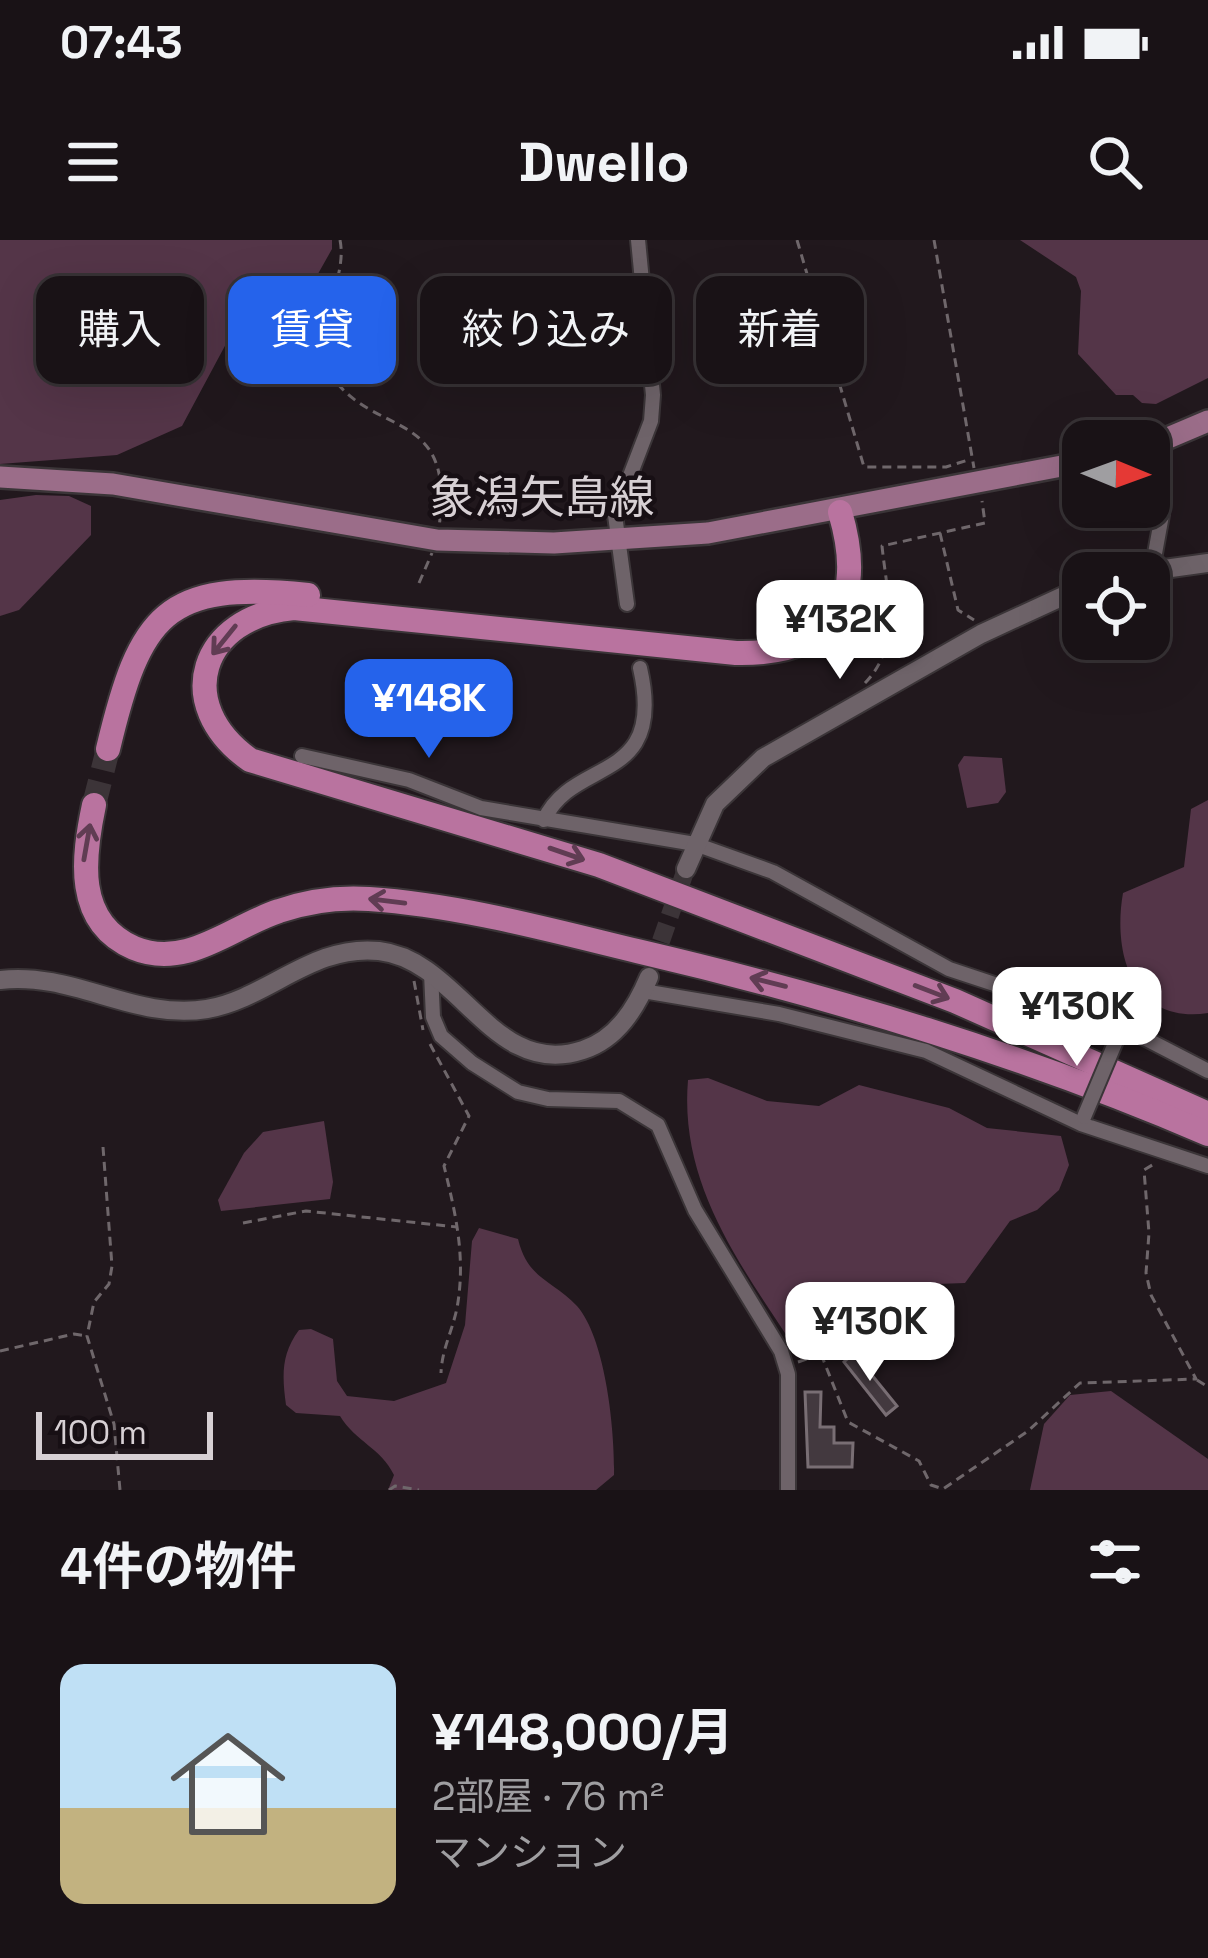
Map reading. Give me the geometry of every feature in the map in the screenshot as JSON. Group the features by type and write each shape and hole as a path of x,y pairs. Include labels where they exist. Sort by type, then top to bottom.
{"highway":[{"path":"108,749 125,677 149,631 186,602 208,594 256,590 738,638 779,637 812,622 832,592 840,512"},
{"path":"840,512 852,551 849,591 830,624 799,646 736,653 294,608 270,610 233,626 211,655 205,696 210,716 232,747 250,760 599,866 955,1001 1208,1134"},
{"path":"94,805 83,868 86,888 102,922 133,948 172,954 193,950 305,904 392,902 556,932 821,995 1085,1070 1208,1114"}],"main road":[{"path":"1170,437 1208,421"},
{"name":"象潟矢島線","path":"0,477 113,484 437,540 615,541 708,533 1062,472"}],"street":[{"path":"627,604 615,515 651,421 638,240"},
{"path":"1170,568 1208,563"},
{"path":"686,869 695,844 733,781 988,630 1062,597"},
{"path":"544,820 550,807 619,761 636,742 645,718 640,668"},
{"path":"302,756 409,780 481,808 695,844 773,872 949,969 1208,1071"},
{"path":"0,980 35,976 150,1009 183,1011 212,1008 256,991 313,959 377,951 423,967 489,1027 540,1055 567,1055 613,1034 646,984 926,1051 1082,1121 1208,1166"},
{"path":"423,967 441,1036 472,1063 518,1092 548,1099 619,1101 658,1125 695,1210 784,1361 788,1490"},
{"path":"1082,1121 1118,1033"}],"path":[{"path":"340,240 343,274 324,328 323,356 330,375 363,408 407,425 428,448 443,489 437,540 419,583"},
{"path":"797,240 864,467 946,467 971,459"},
{"path":"848,709 883,664 890,640 883,546 985,523 934,240"},
{"path":"940,531 958,610 988,630"},
{"path":"423,967 417,1018 469,1116 444,1166 459,1227 461,1282 442,1348 442,1373"},
{"path":"103,1147 112,1266 109,1284 94,1302 87,1336 114,1424 120,1490"},
{"path":"1179,1157 1144,1170 1149,1233 1146,1274 1151,1295 1196,1379 1208,1387"},
{"path":"243,1223 306,1211 459,1227"},
{"path":"784,1361 821,1354 854,1327 941,1300"},
{"path":"0,1352 74,1334 87,1336"},
{"path":"821,1354 848,1423 919,1461 931,1485 943,1489 1028,1431 1080,1383 1196,1379"},
{"path":"389,1490 419,1490"}],"shaded area":[{"path":"0,240 332,240 317,276 228,276 228,340 182,426 117,455 0,464"},
{"path":"1020,240 1208,240 1208,378 1156,404 1142,403 1133,395 1116,395 1078,354 1081,291 1076,277"},
{"path":"69,496 91,506 91,535 19,610 0,616 0,500"},
{"path":"964,756 1002,758 1006,792 998,803 967,808 958,765"},
{"path":"1208,800 1208,1013 1183,1014 1162,1008 1134,981 1121,940 1120,917 1123,893 1184,867 1191,809"},
{"path":"708,1078 767,1101 819,1106 859,1085 949,1108 987,1128 1061,1136 1069,1165 1059,1190 1037,1210 1010,1221 965,1283 909,1285 887,1309 865,1312 812,1351 797,1351 736,1256 704,1190 688,1119 688,1080"},
{"path":"324,1121 333,1182 330,1199 221,1211 218,1200 244,1153 263,1132"},
{"path":"479,1228 518,1239 528,1263 568,1297 587,1321 607,1387 614,1457 614,1475 596,1490 388,1490 394,1475 389,1466 340,1416 296,1413 286,1405 284,1366 299,1330 311,1329 333,1339 337,1381 347,1396 394,1401 446,1383 465,1325 472,1241"},
{"path":"1111,1391 1208,1459 1208,1490 1030,1490 1044,1424 1070,1395"}],"building":[{"path":"854,1353 897,1406 886,1415 844,1362"},
{"path":"805,1392 821,1392 820,1427 834,1427 834,1443 853,1443 852,1467 808,1467"}],"tunnel":[{"path":"94,805 108,749"},
{"path":"652,967 686,869"}]}
